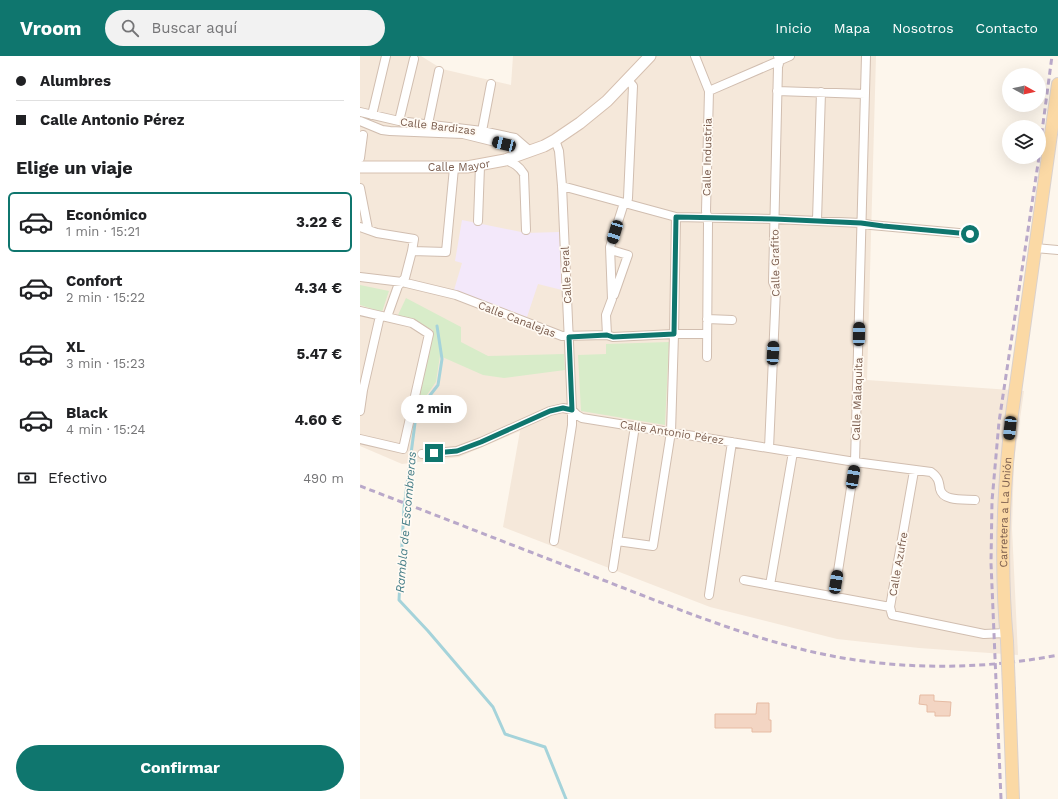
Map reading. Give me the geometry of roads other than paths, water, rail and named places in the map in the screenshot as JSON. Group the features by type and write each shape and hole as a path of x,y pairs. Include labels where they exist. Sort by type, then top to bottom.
{"main road":[{"name":"Carretera a La Unión","path":"1013,799 1006,637 1004,540 1007,457 1058,84"}],"street":[{"path":"372,115 386,56"},
{"name":"Calle Mayor","path":"360,167 454,168 480,166 505,160 556,140 580,123 607,101 650,56"},
{"name":"Calle Industria","path":"695,56 709,91 707,357"},
{"path":"709,91 779,58 790,56"},
{"name":"Calle Malaquita","path":"834,597 855,462 866,56"},
{"name":"Calle Grafito","path":"769,448 776,290 773,282 779,58"},
{"path":"399,121 414,59"},
{"path":"428,124 439,71"},
{"path":"612,299 610,250 628,198 633,86 627,80"},
{"path":"482,131 491,84"},
{"path":"777,91 865,94"},
{"path":"817,220 821,92"},
{"name":"Calle Bardizas","path":"360,112 399,121 482,131 515,138 530,150"},
{"name":"Calle Bardizas","path":"360,121 382,130 463,134 530,150"},
{"path":"360,158 363,136"},
{"name":"Calle Peral","path":"554,541 572,425 562,186 559,152 556,140"},
{"path":"505,160 515,163 524,174 526,230"},
{"path":"478,221 480,166"},
{"path":"412,251 446,252 454,168"},
{"path":"562,186 676,217 817,220 970,234"},
{"path":"360,188 368,229"},
{"path":"617,541 653,546 671,432 676,217"},
{"path":"360,227 377,233 414,239 405,278 398,286 383,317 362,390 360,411"},
{"path":"1035,248 1058,250"},
{"path":"607,335 606,316 628,255 610,250"},
{"name":"Calle Canalejas","path":"360,277 402,282 456,295 562,336 607,335 613,337 707,334"},
{"path":"360,311 412,323 429,334 403,449 360,439"},
{"path":"707,319 732,320"},
{"name":"Calle Antonio Pérez","path":"422,454 457,451 481,442 550,411 563,408 572,410 576,415 582,418 855,462 931,472 937,476 943,495 949,498 975,500"},
{"path":"613,568 635,426"},
{"path":"709,595 732,442"},
{"path":"770,585 793,452"},
{"name":"Calle Azufre","path":"744,580 890,607 914,470"},
{"path":"890,607 892,615 895,616 1006,637"}],"waterway":[{"name":"Rambla de Escombreras","path":"437,326 442,359 438,385 424,403 415,423 404,508 399,600 428,631 493,707 505,734 545,747 566,799"}],"railway":[{"path":"1044,120 1052,56"},
{"path":"1001,799 991,563 992,501 999,422 1038,164"},
{"path":"360,486 697,616 745,633 825,655 891,664 925,666 992,664 1058,655"}]}
